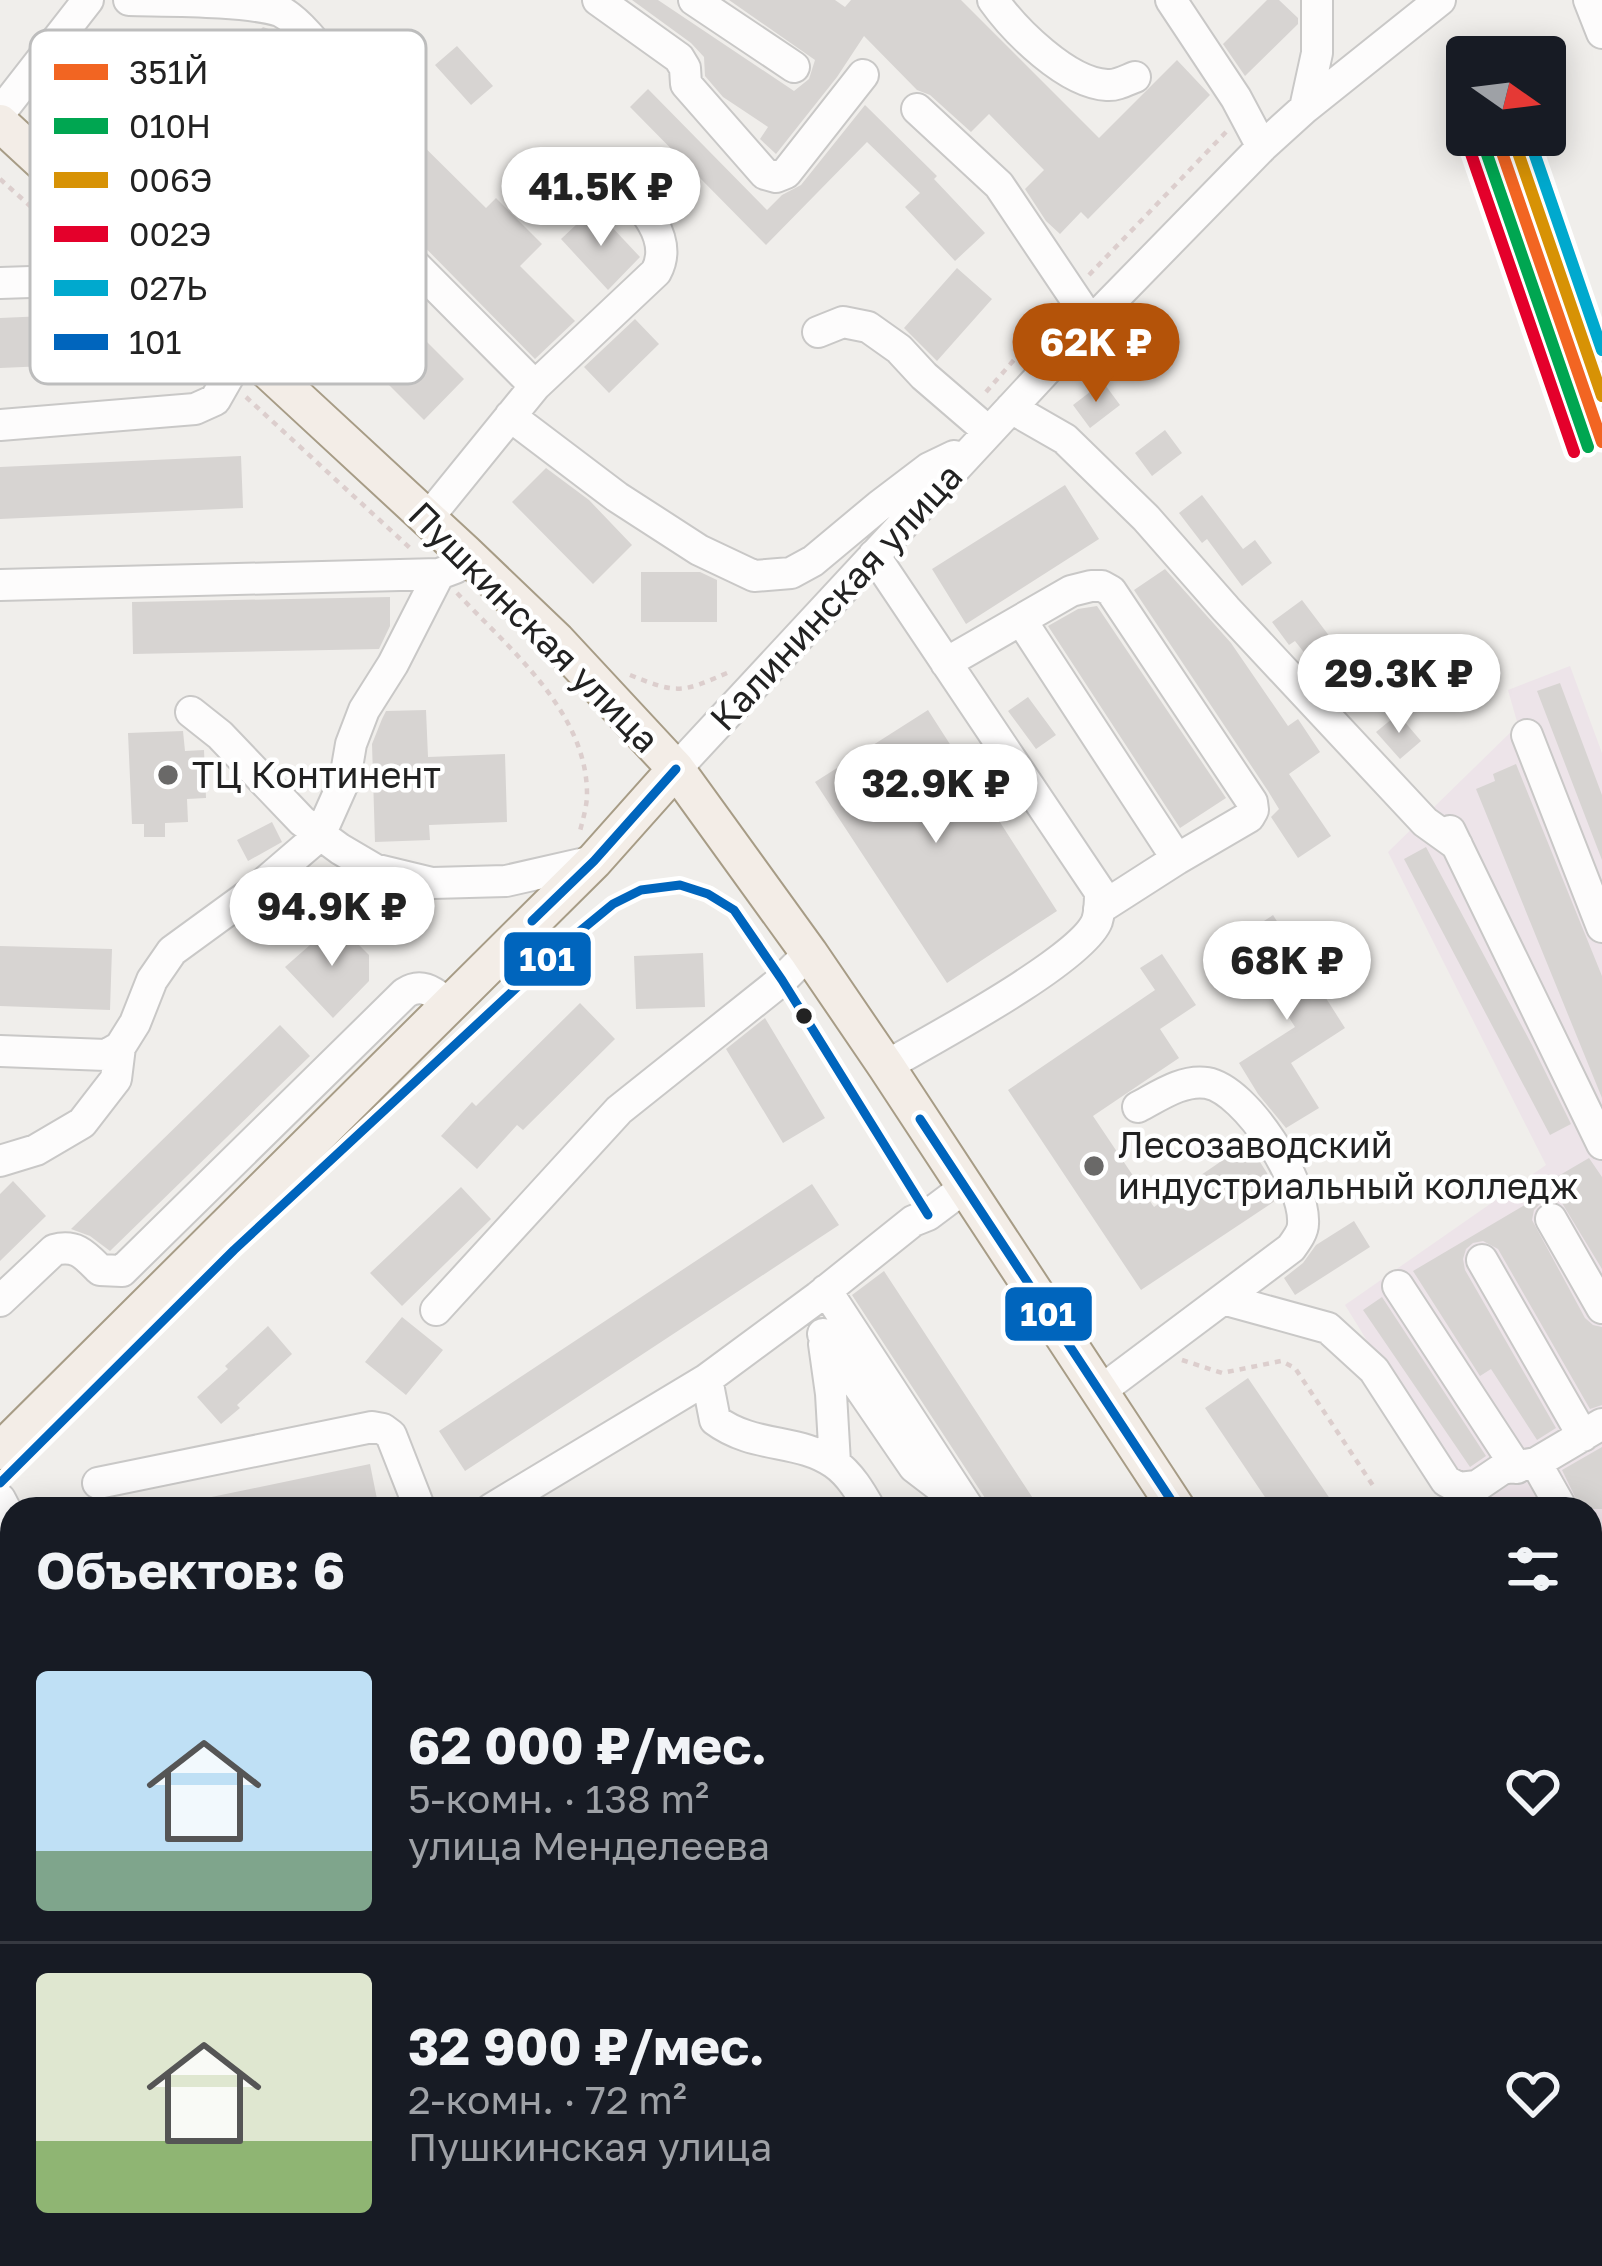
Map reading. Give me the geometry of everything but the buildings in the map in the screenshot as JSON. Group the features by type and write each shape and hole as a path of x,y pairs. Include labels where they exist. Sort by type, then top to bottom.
{"main road":[{"name":"Пушкинская улица","path":"0,123 30,151"},
{"name":"Пушкинская улица","path":"280,384 428,519 452,564 556,641 676,769 886,1066 1169,1497"},
{"name":"Калининская улица","path":"0,1451 594,861 676,769"}],"street":[{"path":"65,30 88,0"},
{"path":"129,0 244,2 282,12 301,30"},
{"path":"598,0 679,58 686,84 765,174 786,173 863,75"},
{"path":"694,0 794,68"},
{"path":"993,0 1046,56 1077,76 1110,86 1135,77"},
{"path":"1171,0 1262,147"},
{"path":"1305,108 1317,53 1317,0"},
{"name":"Калининская улица","path":"676,769 874,555 978,430 1011,408 1262,147 1441,0"},
{"path":"1589,0 1602,33"},
{"path":"0,113 30,74"},
{"path":"917,109 999,185 1090,322"},
{"path":"428,519 535,386 662,262 662,244 650,219 602,164"},
{"path":"426,276 535,386"},
{"path":"0,283 30,282"},
{"path":"510,416 633,508 699,550 754,576 790,573 813,561 978,430 899,349 868,327 843,322 818,332"},
{"path":"0,425 196,410 214,400 223,384"},
{"path":"1011,408 1065,439 1146,518 1413,810 1425,822 1451,832 1600,1135"},
{"path":"874,555 1100,892 1097,923 1077,948 886,1066"},
{"path":"0,585 452,564"},
{"path":"0,1161 36,1150 82,1123 116,1079 120,1047 136,1023 152,980 172,951 320,835 345,779 364,710 452,564"},
{"path":"946,663 1081,587 1111,590 1252,802 1249,817 1100,909"},
{"path":"1021,620 1177,859"},
{"path":"191,712 220,735 302,821 374,869 432,883 506,881 594,861"},
{"path":"1526,735 1602,927"},
{"path":"436,1310 619,1110 782,980 809,953"},
{"path":"0,1301 54,1250 66,1247 82,1251 100,1270 122,1271 405,993 421,987 448,1003"},
{"path":"0,1051 106,1055 120,1047"},
{"path":"1099,1392 1291,1248 1304,1227 1300,1199 1269,1138 1231,1093 1212,1083 1190,1082 1138,1107"},
{"path":"511,1497 707,1379 913,1221 964,1188"},
{"path":"1551,1219 1602,1308"},
{"path":"1482,1260 1597,1428 1542,1488"},
{"path":"1398,1286 1542,1488"},
{"path":"826,1290 823,1334 835,1463"},
{"path":"826,1290 961,1497"},
{"path":"1223,1299 1328,1328 1374,1370 1446,1481 1459,1488 1477,1486 1502,1469 1542,1488"},
{"path":"823,1334 914,1467 953,1497"},
{"path":"707,1379 716,1420 735,1434 805,1450 835,1463 863,1497"},
{"path":"98,1484 372,1427 391,1436 415,1497"}],"path":[{"path":"978,430 1072,293 1244,113"},
{"path":"624,673 662,688 689,689 729,672"},
{"path":"438,1061 613,904 641,890 680,885 734,910 928,1215"},
{"path":"1154,1351 1222,1373 1281,1361 1295,1368 1374,1487"}],"shaded area":[{"path":"1570,666 1602,753 1602,1497 1464,1497 1345,1305 1546,1165 1388,852 1518,725 1508,690"}],"transit line":[{"name":"002Э","path":"1472,156 1574,452"},
{"name":"010Н","path":"1488,156 1588,447"},
{"name":"351Й","path":"1503,156 1602,442"},
{"name":"006Э","path":"1519,156 1602,396"},
{"name":"027Ь","path":"1535,156 1602,350"},
{"name":"101","path":"532,921 594,861 676,769"},
{"name":"101","path":"0,1483 234,1250 557,950 613,904 641,890 680,885 734,910 928,1215"},
{"name":"101","path":"920,1119 1169,1497"}],"place":[{"name":"ТЦ Континент","path":"168,775"},
{"name":"Лесозаводский индустриальный колледж","path":"1094,1166"}]}
